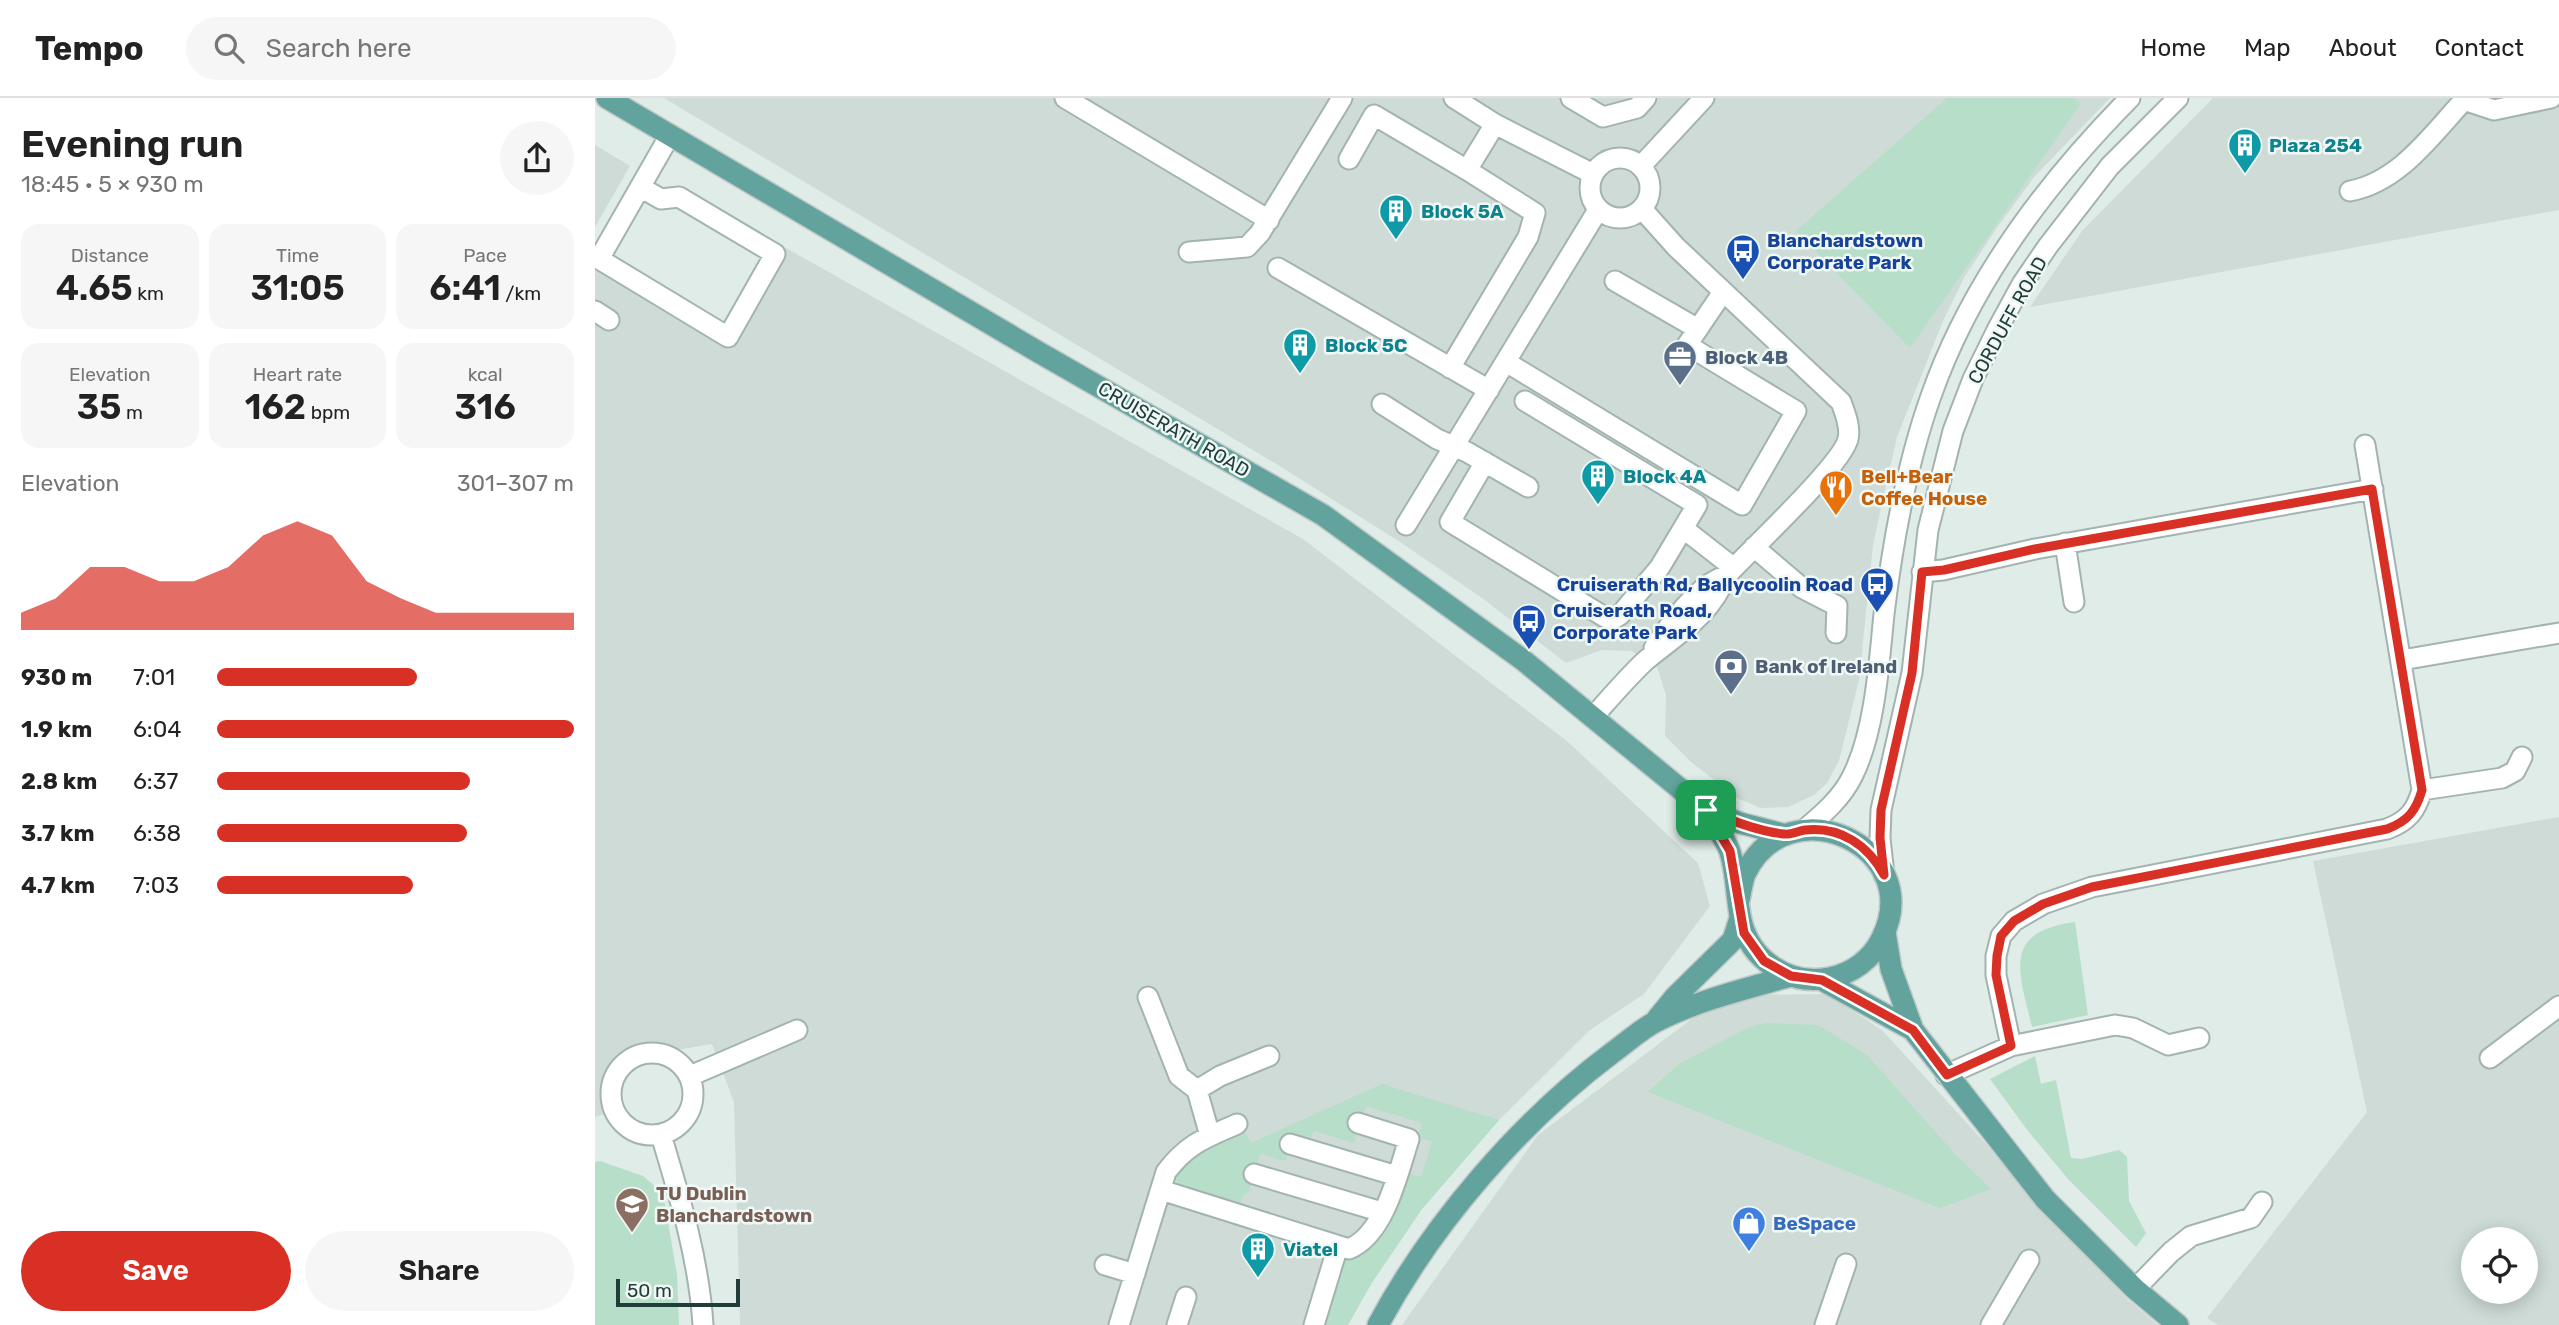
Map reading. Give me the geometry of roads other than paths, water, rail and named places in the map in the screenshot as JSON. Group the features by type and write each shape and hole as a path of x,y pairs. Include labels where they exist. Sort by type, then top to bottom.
{"main road":[{"name":"CRUISERATH ROAD","path":"607,98 1040,353 1324,514 1464,615 1706,810 1740,823 1795,832"},
{"name":"CRUISERATH ROAD","path":"1706,810 1730,851 1739,909"},
{"path":"1653,1023 1675,997 1733,940 1745,875 1756,857 1770,844 1795,832 1824,830 1847,836 1870,853 1884,875 1890,894 1885,932 1871,955 1849,972 1822,980"},
{"path":"1739,909 1744,933 1764,961 1791,976 1822,980 1913,1030"},
{"path":"1885,932 1891,970 1913,1030 2045,1199 2135,1289 2178,1325"},
{"path":"1378,1325 1444,1224 1496,1161 1586,1073 1653,1023 1698,1003 1791,976"}],"street":[{"path":"1065,98 1269,220"},
{"path":"1189,252 1247,247 1261,233 1342,98"},
{"path":"1454,98 1495,124 1593,174"},
{"path":"1571,98 1603,117 1637,108 1646,98"},
{"path":"1641,166 1704,98"},
{"name":"CORDUFF ROAD","path":"1795,832 1825,813 1842,795 1863,750 1877,680 1893,546 1903,493 1931,396 1952,345 1998,260 2028,215 2075,155 2130,98"},
{"name":"CORDUFF ROAD","path":"1884,875 1880,838 1881,810 1912,673 1928,530 1953,431 1973,379 2022,284 2080,202 2110,166 2178,98"},
{"path":"2350,191 2366,188 2402,166 2465,99 2494,110 2551,98"},
{"path":"1349,159 1374,115 1535,213 1528,237 1450,368"},
{"path":"1467,170 1495,124"},
{"path":"641,187 661,199 679,197 775,254 728,337 599,259 670,135"},
{"path":"1615,158 1624,158 1641,166 1650,183 1647,201 1642,209 1625,218 1616,219 1598,211 1590,193 1593,174 1599,166 1615,158"},
{"path":"1593,717 1645,662 1666,629 1691,601 1716,579 1730,572 1840,455 1848,439 1848,420 1841,402 1676,247 1642,209"},
{"path":"1406,525 1598,211"},
{"path":"1278,268 1489,390"},
{"path":"1615,281 1698,329"},
{"path":"1506,362 1742,505 1796,411 1687,345 1723,292"},
{"path":"1485,462 1450,522 1612,620 1620,615 1660,567 1697,505 1525,401"},
{"path":"1382,404 1437,439 1528,487"},
{"path":"2011,1046 1996,975 2001,936 2014,921 2043,904 2092,887 2387,829 2402,824 2412,814 2422,790 2365,445"},
{"path":"1922,572 1944,570 2065,543 2372,489"},
{"path":"1684,529 1730,572"},
{"path":"2065,543 2074,602"},
{"path":"1754,547 1802,588 1837,606 1836,633"},
{"path":"2402,660 2559,633"},
{"path":"2422,790 2502,778 2515,771 2522,757"},
{"path":"1148,997 1179,1076 1197,1090 1210,1136"},
{"path":"2490,1058 2559,1006"},
{"path":"1947,1075 2011,1046 2115,1025 2133,1028 2168,1045 2199,1038"},
{"path":"690,1076 797,1030"},
{"path":"645,1053 666,1055 684,1067 690,1076 694,1088 690,1113 673,1131 647,1136 633,1132 604,1114 611,1098 611,1086 616,1074 624,1064 635,1057 645,1053"},
{"path":"1197,1090 1220,1076 1269,1056"},
{"path":"1161,1190 1349,1249 1366,1240 1391,1196 1409,1139 1358,1123"},
{"path":"1119,1325 1166,1172 1179,1154 1197,1142 1237,1124"},
{"path":"661,1135 692,1247 701,1292 703,1325"},
{"path":"1290,1144 1397,1176"},
{"path":"1254,1174 1382,1212"},
{"path":"2135,1289 2171,1252 2191,1236 2251,1218 2262,1202"},
{"path":"1314,1325 1338,1246"},
{"path":"1998,1323 2029,1260"},
{"path":"1825,1325 1846,1264"},
{"path":"1105,1265 1135,1274"},
{"path":"1177,1325 1186,1297"}],"place":[{"name":"Plaza 254","path":"2245,175"},
{"name":"Block 5A","path":"1396,241"},
{"name":"Blanchardstown Corporate Park","path":"1743,281"},
{"name":"Block 5C","path":"1300,375"},
{"name":"Block 4B","path":"1680,387"},
{"name":"Block 4A","path":"1598,506"},
{"name":"Bell+Bear Coffee House","path":"1836,517"},
{"name":"Cruiserath Rd, Ballycoolin Road","path":"1877,614"},
{"name":"Cruiserath Road, Corporate Park","path":"1529,651"},
{"name":"Bank of Ireland","path":"1731,696"},
{"name":"TU Dublin Blanchardstown","path":"632,1234"},
{"name":"BeSpace","path":"1749,1253"},
{"name":"Viatel","path":"1258,1279"}]}
